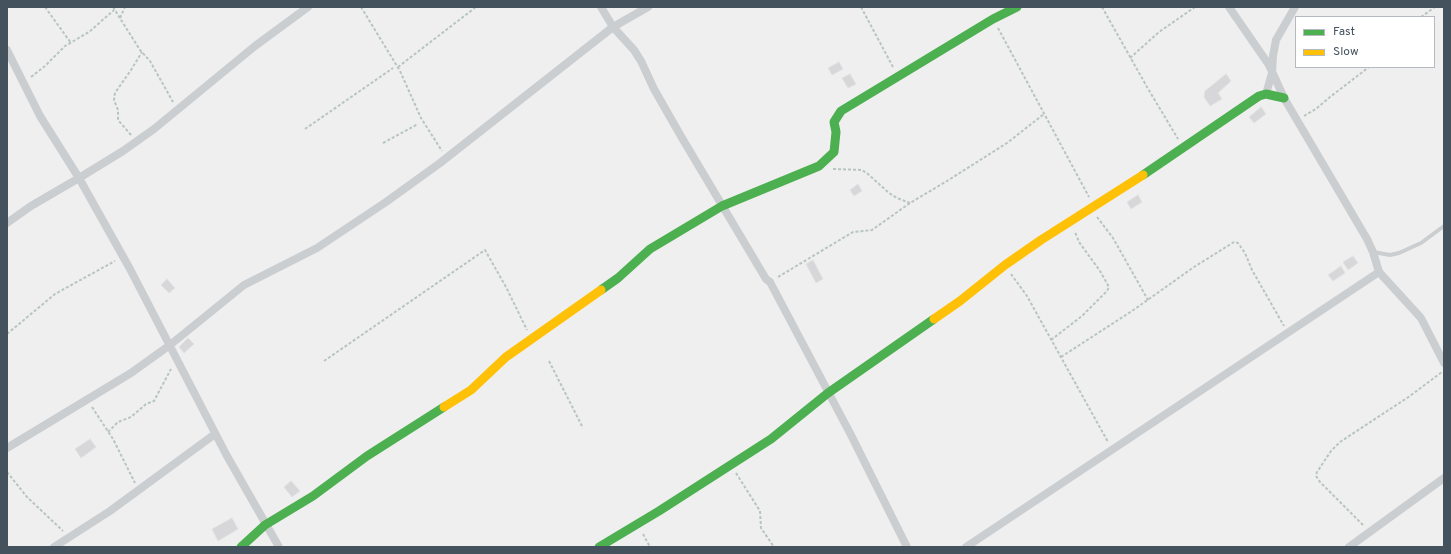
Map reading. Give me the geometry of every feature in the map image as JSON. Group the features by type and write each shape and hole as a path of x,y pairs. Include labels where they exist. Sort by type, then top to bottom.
{"street":[{"path":"7,223 31,206 136,142 178,110 255,46 308,7"},
{"path":"601,7 613,27 634,50 641,61 654,89 722,206 766,279 770,282 854,441 907,547"},
{"path":"7,448 131,373 170,345 244,285 317,248 386,202 446,158 613,27 648,7"},
{"path":"241,547 266,525 313,496 368,456 471,390 506,357 618,278 650,249 722,206 819,166 834,152 836,132 834,122 838,113 993,19 1017,7"},
{"path":"1266,94 1272,73 1276,40 1294,7"},
{"path":"1231,8 1269,65 1284,98 1364,233 1373,252 1378,272 1421,318 1444,364"},
{"path":"7,50 40,116 79,178 123,256 215,434 279,547"},
{"path":"599,547 771,439 828,393 960,301 1005,265 1123,189 1259,96 1266,94 1284,98"},
{"path":"966,547 1378,272"},
{"path":"54,547 110,511 215,434"},
{"path":"1349,547 1444,478"}],"lane":[{"path":"1373,252 1390,255 1404,251 1421,243 1444,226"}],"path":[{"path":"45,7 71,43"},
{"path":"120,18 125,7"},
{"path":"361,7 398,68 421,118 446,158"},
{"path":"398,68 476,7"},
{"path":"862,7 899,77"},
{"path":"1102,7 1130,58 1183,147"},
{"path":"1130,58 1159,32 1195,7"},
{"path":"1422,16 1435,7"},
{"path":"23,82 46,66 65,46 88,32 114,8 142,52 150,61 178,110"},
{"path":"993,19 1092,208 1113,238 1148,300"},
{"path":"136,142 118,120 118,110 114,100 117,89 132,70 142,52"},
{"path":"306,129 393,68"},
{"path":"1295,117 1307,115 1316,109 1368,68"},
{"path":"770,282 853,232 872,230 910,203 1007,143 1044,114"},
{"path":"383,143 418,124"},
{"path":"830,168 862,170 889,193 910,203"},
{"path":"1051,340 1082,316 1108,291 1109,287 1079,242 1070,222"},
{"path":"1061,357 1148,300 1194,267 1234,242 1245,253 1252,270 1288,333"},
{"path":"324,361 485,250 506,287 528,333"},
{"path":"7,334 55,294 123,256"},
{"path":"1005,265 1027,296 1112,450"},
{"path":"108,432 118,422 131,417 146,404 155,400 169,372 178,361"},
{"path":"549,361 583,428"},
{"path":"1369,532 1320,482 1316,476 1317,472 1331,451 1340,442 1410,396 1444,370"},
{"path":"88,400 108,432 139,489"},
{"path":"731,465 760,511 761,528 774,547"},
{"path":"7,472 27,497 68,537"},
{"path":"642,534 650,547"}],"building":[{"path":"839,62 843,69 832,75 828,68"},
{"path":"850,74 856,84 848,88 842,78"},
{"path":"1226,74 1231,81 1218,93 1222,99 1210,106 1204,97 1205,91"},
{"path":"1261,107 1266,114 1254,123 1249,117"},
{"path":"858,184 862,191 854,196 850,190"},
{"path":"1138,195 1142,202 1131,209 1127,202"},
{"path":"1353,256 1358,263 1348,270 1343,262"},
{"path":"813,260 823,279 816,283 806,264"},
{"path":"1341,266 1345,273 1333,281 1328,275"},
{"path":"167,279 175,288 169,293 161,285"},
{"path":"188,338 194,344 184,353 179,347"},
{"path":"90,439 96,447 81,458 75,449"},
{"path":"291,481 300,491 292,497 284,487"},
{"path":"232,518 238,529 218,541 212,529"}],"traffic: fast":[{"path":"601,290 618,278 650,249 722,206 819,166 834,152 836,132 834,122 841,111 993,19 1017,7"},
{"path":"1143,175 1259,96 1266,94 1284,98"},
{"path":"599,547 659,511 771,439 828,393 934,319"},
{"path":"241,547 265,525 313,496 367,456 444,407"}],"traffic: slow":[{"path":"934,319 960,301 1005,265 1041,240 1143,175"},
{"path":"444,407 471,390 506,357 601,290"}]}
